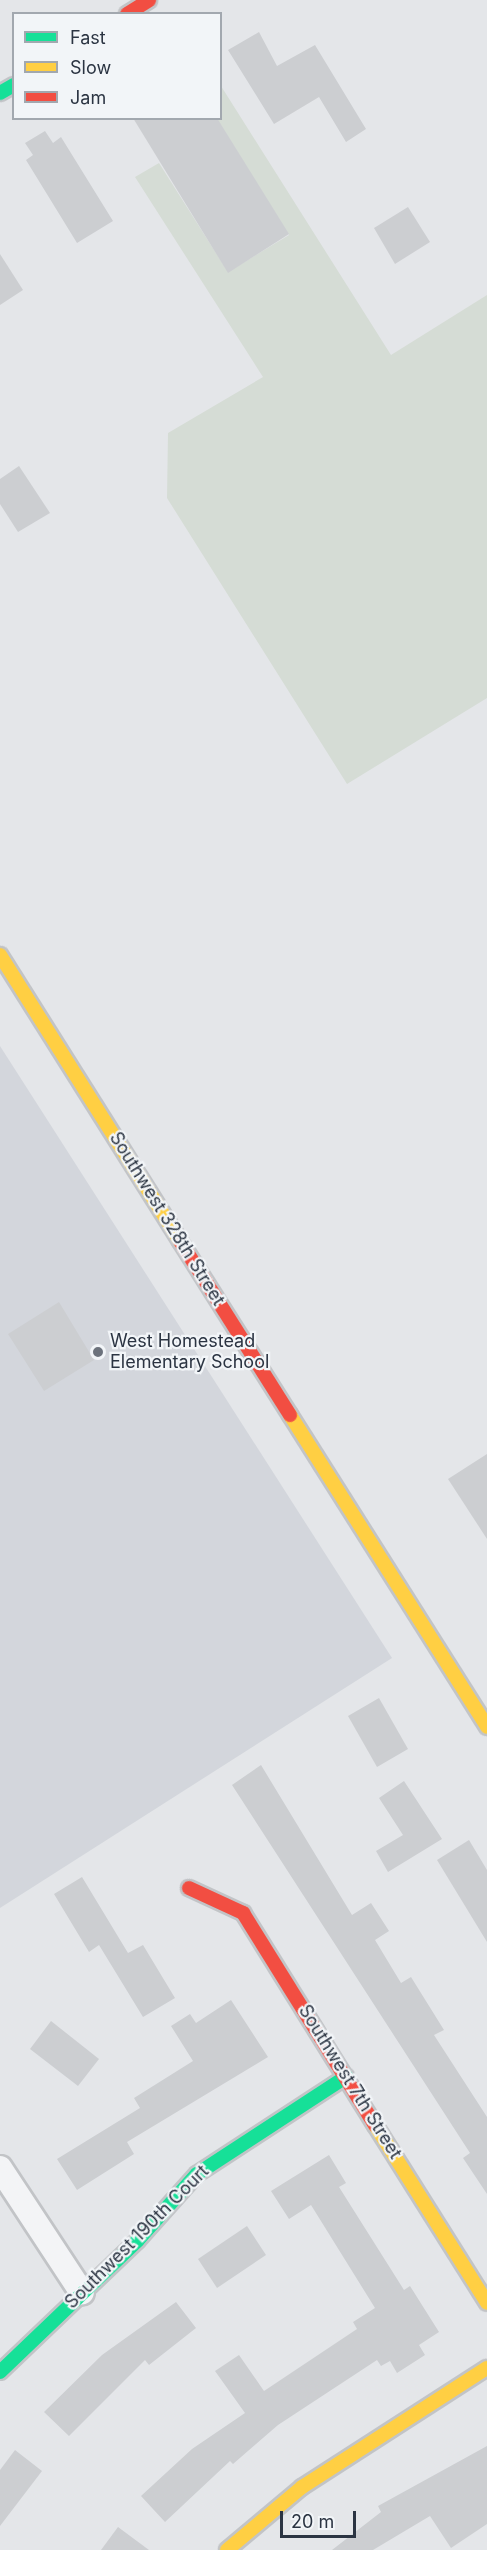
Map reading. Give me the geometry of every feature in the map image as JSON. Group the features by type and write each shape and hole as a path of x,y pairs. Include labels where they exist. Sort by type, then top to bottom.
{"street":[{"path":"130,12 148,0"},
{"name":"Southwest 328th Street","path":"0,955 487,1726"},
{"name":"Southwest 7th Street","path":"189,1888 243,1913 487,2303"},
{"name":"Southwest 190th Court","path":"0,2372 82,2293 197,2174 346,2077"},
{"path":"0,2168 82,2293"},
{"path":"227,2550 303,2487 487,2368"}],"shaded area":[{"path":"222,88 391,355 487,295 487,698 347,784 167,498 168,433 263,377 135,177 159,163 228,272 289,235 218,120 222,120"},
{"name":"West Homestead Elementary School","path":"0,1046 392,1658 0,1908"}],"building":[{"path":"259,32 277,66 315,45 366,129 346,142 319,97 274,124 228,50"},
{"path":"134,120 218,120 289,234 228,273"},
{"path":"45,131 53,143 61,137 113,221 77,243 26,160 33,155 25,143"},
{"path":"408,207 430,242 395,264 374,228"},
{"path":"0,254 23,290 0,305"},
{"path":"19,466 50,513 18,532 0,504 0,479"},
{"path":"59,1302 94,1360 44,1391 8,1334"},
{"path":"487,1454 487,1539 448,1479"},
{"path":"379,1698 408,1749 377,1767 348,1716"},
{"path":"261,1765 352,1915 371,1903 389,1931 375,1940 401,1983 411,1977 444,2030 434,2035 487,2117 487,2194 463,2158 470,2153 232,1785"},
{"path":"404,1781 442,1839 388,1872 376,1851 403,1835 379,1798"},
{"path":"469,1840 487,1870 487,1942 437,1860"},
{"path":"82,1877 128,1953 143,1945 175,1998 143,2017 99,1945 89,1952 54,1894"},
{"path":"231,2000 268,2057 127,2142 134,2154 77,2190 57,2159 140,2108 134,2098 193,2061 171,2026 190,2014 196,2023"},
{"path":"51,2021 99,2059 78,2086 30,2049"},
{"path":"329,2155 346,2183 339,2187 404,2290 410,2286 439,2332 419,2345 425,2355 397,2373 390,2361 381,2366 377,2360 278,2425 233,2464 230,2461 165,2522 141,2496 192,2449 245,2413 215,2371 239,2355 264,2391 357,2329 353,2322 375,2308 311,2205 289,2219 271,2191"},
{"path":"247,2226 266,2255 217,2288 198,2259"},
{"path":"176,2302 196,2328 149,2365 145,2360 69,2436 44,2412 102,2355"},
{"path":"487,2446 487,2524 451,2548 430,2516 373,2550 332,2550 381,2512 378,2506"},
{"path":"15,2450 42,2471 0,2526 0,2470"},
{"path":"118,2527 149,2550 101,2550"}],"traffic: fast":[{"path":"0,93 12,86"},
{"path":"0,2372 137,2241 197,2174 346,2077"}],"traffic: slow":[{"path":"0,955 180,1241"},
{"path":"290,1415 487,1727"},
{"path":"375,2125 487,2303"},
{"path":"227,2550 302,2487 487,2368"}],"traffic: jam":[{"path":"130,12 149,0"},
{"path":"180,1241 290,1415"},
{"path":"189,1888 243,1913 375,2125"}],"place":[{"name":"West Homestead Elementary School","path":"98,1352"}]}
